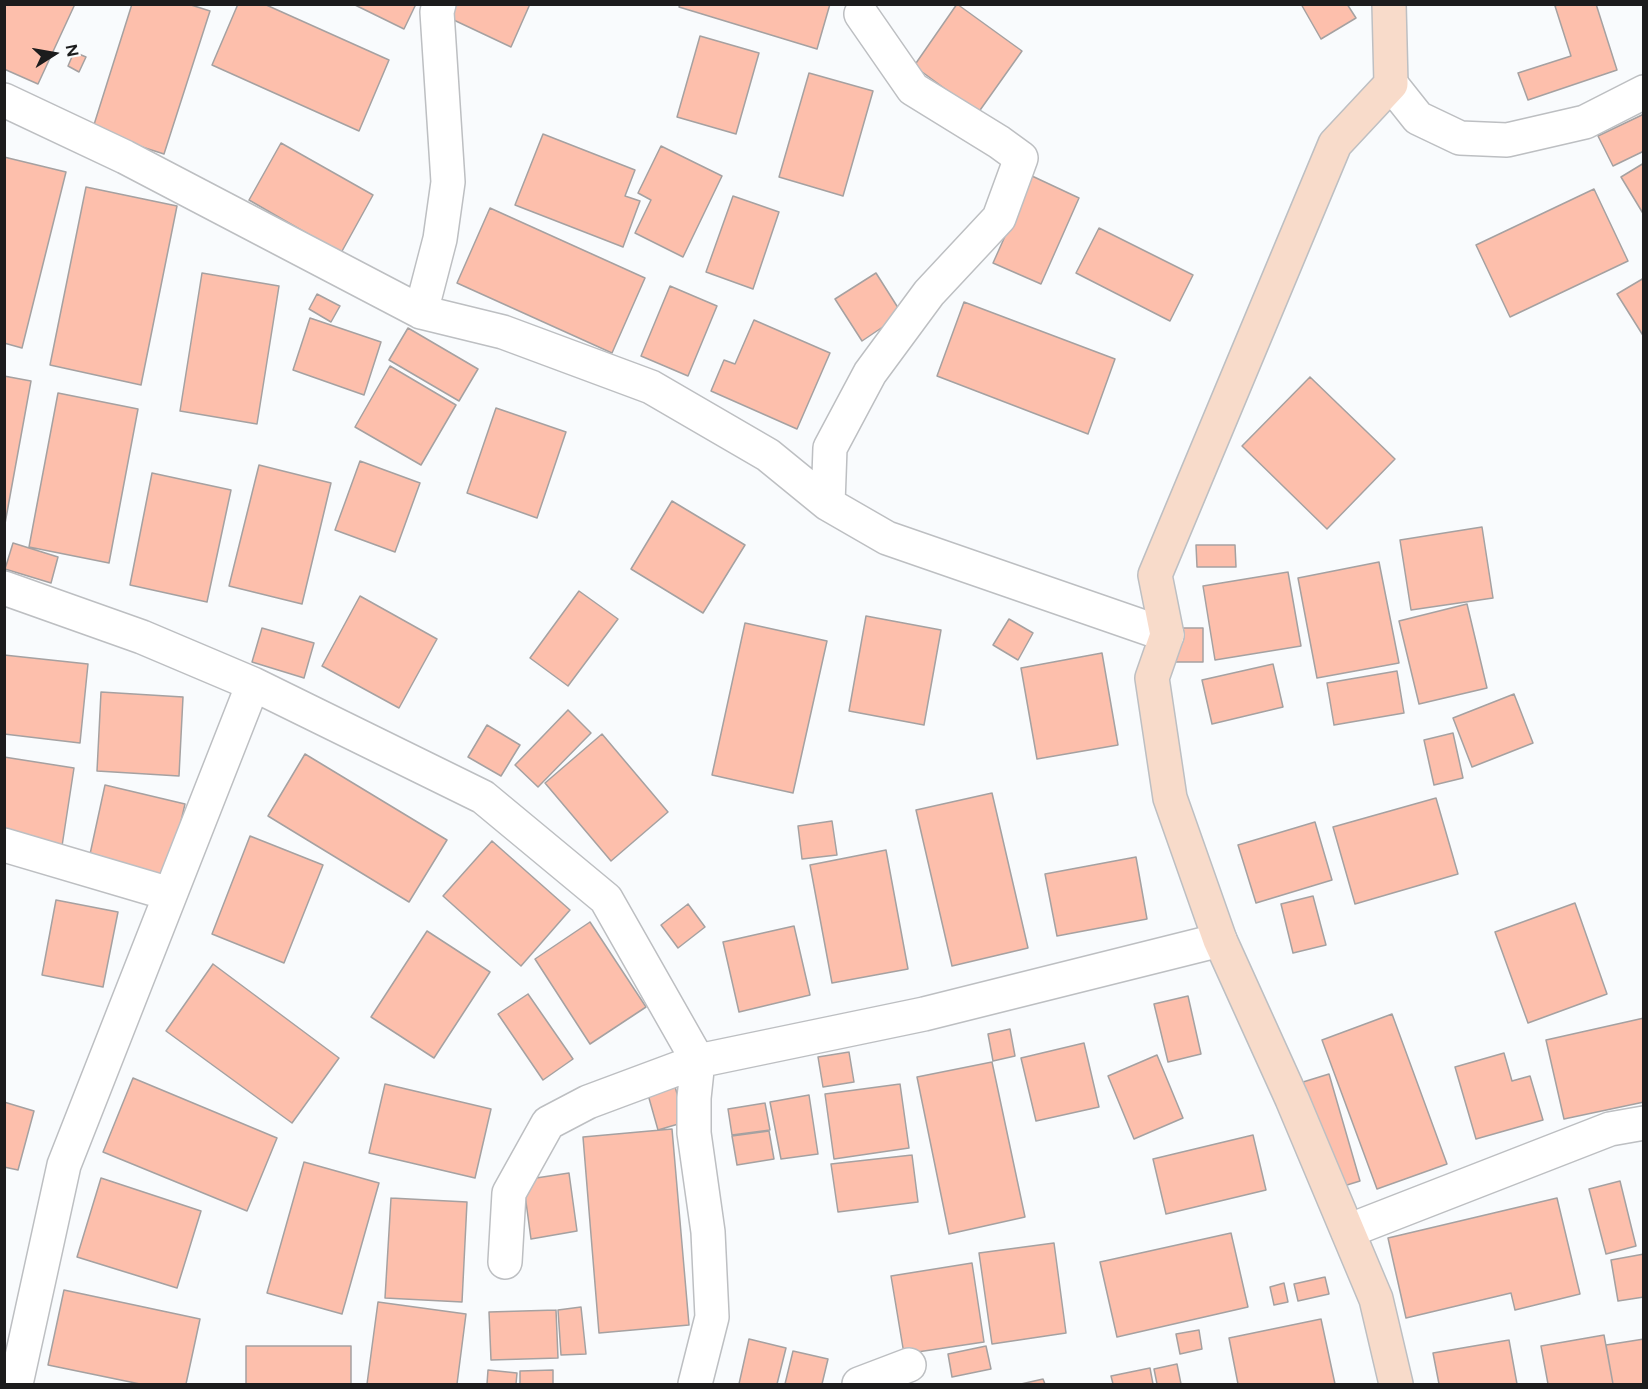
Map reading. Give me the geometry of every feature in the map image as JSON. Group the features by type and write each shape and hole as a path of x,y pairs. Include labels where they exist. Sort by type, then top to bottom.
{"street":[{"path":"421,312 440,239 448,182 436,12 439,4"},
{"path":"1389,4 1391,84 1418,118 1460,138 1507,140 1585,123 1644,92"},
{"path":"828,504 830,448 870,373 929,293 999,218 1021,158 913,89 861,14"},
{"path":"1391,84 1335,144 1155,575 1167,635 1152,678 1170,798 1220,940 1292,1099 1376,1299 1396,1384"},
{"path":"4,100 125,157 421,312 504,332 651,387 768,455 828,504 887,538 1167,635"},
{"path":"4,588 142,637 253,684 483,797 606,899 698,1061 694,1098 694,1133 708,1232 712,1317 695,1384"},
{"path":"16,1384 64,1165 253,684"},
{"path":"4,845 170,894"},
{"path":"505,1262 509,1193 548,1123 588,1102 698,1061 924,1014 1220,940"},
{"path":"1348,1231 1610,1129 1644,1123"},
{"path":"859,1384 909,1365"}],"building":[{"path":"4,4 75,4 38,84 4,69"},
{"path":"132,4 188,4 210,11 164,154 92,131"},
{"path":"238,4 264,4 389,60 359,131 212,65"},
{"path":"353,4 416,4 404,29"},
{"path":"445,4 530,4 511,47 441,14"},
{"path":"680,4 830,4 817,49 679,7"},
{"path":"957,4 1022,51 978,113 914,66"},
{"path":"1301,4 1347,4 1356,18 1321,39"},
{"path":"1559,4 1596,4 1617,70 1528,100 1518,73 1571,56 1555,6"},
{"path":"700,36 759,53 736,134 677,117"},
{"path":"74,52 86,57 79,72 68,66"},
{"path":"809,73 873,91 843,196 779,177"},
{"path":"1644,114 1644,151 1613,166 1598,136"},
{"path":"543,134 635,170 625,196 640,201 623,247 515,205"},
{"path":"281,143 373,195 341,253 249,200"},
{"path":"661,146 722,176 683,257 635,233 651,200 638,193"},
{"path":"4,157 66,172 22,348 4,343"},
{"path":"1644,163 1644,215 1621,177"},
{"path":"1032,176 1079,198 1041,284 993,263"},
{"path":"86,187 177,206 141,385 50,365"},
{"path":"1594,189 1628,261 1510,317 1476,245"},
{"path":"733,196 779,212 753,289 706,272"},
{"path":"490,208 645,278 612,353 457,283"},
{"path":"1099,228 1193,275 1170,321 1076,273"},
{"path":"202,273 279,286 257,424 180,411"},
{"path":"876,273 902,314 862,341 835,299"},
{"path":"1644,278 1644,337 1617,294"},
{"path":"670,286 717,306 688,376 641,356"},
{"path":"317,294 340,306 331,322 309,309"},
{"path":"964,302 1115,359 1088,434 937,376"},
{"path":"310,318 381,342 364,395 293,370"},
{"path":"754,320 830,353 797,429 711,391 724,360 735,364"},
{"path":"408,328 478,369 459,401 389,360"},
{"path":"390,366 456,405 421,465 355,427"},
{"path":"4,376 31,381 4,529"},
{"path":"1310,377 1395,459 1327,529 1242,446"},
{"path":"58,393 138,409 109,563 29,547"},
{"path":"496,408 566,432 537,518 467,493"},
{"path":"360,461 420,483 395,552 335,530"},
{"path":"259,465 331,483 302,604 229,586"},
{"path":"152,473 231,490 207,602 130,585"},
{"path":"672,501 745,545 703,613 631,569"},
{"path":"1482,527 1493,598 1411,610 1400,540"},
{"path":"13,543 58,557 51,583 5,569"},
{"path":"1196,545 1235,545 1236,567 1197,567"},
{"path":"1379,562 1399,663 1317,678 1298,578"},
{"path":"1288,572 1301,646 1215,660 1203,586"},
{"path":"579,591 618,619 568,686 530,658"},
{"path":"360,596 437,639 399,708 322,666"},
{"path":"1467,604 1487,688 1419,704 1399,621"},
{"path":"866,616 941,630 924,725 849,711"},
{"path":"1009,619 1033,633 1018,660 993,645"},
{"path":"745,623 827,641 793,793 712,775"},
{"path":"262,628 314,643 304,678 252,662"},
{"path":"1177,628 1203,628 1203,662 1176,662"},
{"path":"1102,653 1118,745 1037,759 1021,668"},
{"path":"4,655 88,664 80,743 4,734"},
{"path":"1273,664 1283,707 1212,724 1202,680"},
{"path":"1397,671 1404,713 1334,725 1327,683"},
{"path":"101,692 183,697 179,776 97,771"},
{"path":"1514,694 1533,743 1472,767 1453,718"},
{"path":"568,710 591,733 538,787 515,765"},
{"path":"487,725 520,745 501,776 468,757"},
{"path":"1453,733 1463,778 1434,785 1424,740"},
{"path":"602,734 668,812 611,861 545,783"},
{"path":"305,754 447,840 409,902 268,816"},
{"path":"4,757 74,768 62,846 4,837"},
{"path":"105,785 185,804 166,886 87,868"},
{"path":"992,793 1028,948 952,966 916,810"},
{"path":"1436,798 1458,874 1355,904 1333,827"},
{"path":"832,821 837,855 802,859 798,826"},
{"path":"1315,822 1332,880 1256,903 1238,845"},
{"path":"250,836 323,865 284,963 212,934"},
{"path":"492,841 570,910 521,966 443,896"},
{"path":"886,850 908,969 832,983 810,865"},
{"path":"1136,857 1147,919 1057,936 1045,874"},
{"path":"1313,896 1326,945 1293,953 1281,904"},
{"path":"56,900 118,912 103,987 42,975"},
{"path":"1575,903 1607,994 1528,1023 1495,932"},
{"path":"688,904 705,927 678,948 661,925"},
{"path":"590,922 646,1007 590,1044 535,959"},
{"path":"794,926 810,995 739,1012 723,942"},
{"path":"427,931 490,972 434,1058 371,1017"},
{"path":"213,964 339,1058 292,1123 166,1031"},
{"path":"528,994 573,1059 543,1080 498,1014"},
{"path":"1188,996 1201,1054 1168,1062 1154,1004"},
{"path":"1392,1014 1447,1164 1377,1189 1322,1040"},
{"path":"1644,1018 1644,1102 1564,1119 1546,1040"},
{"path":"1010,1029 1015,1056 993,1061 988,1034"},
{"path":"1084,1043 1099,1107 1036,1121 1021,1058"},
{"path":"849,1052 854,1082 823,1087 818,1057"},
{"path":"1504,1053 1512,1081 1530,1076 1543,1120 1476,1139 1455,1067"},
{"path":"1157,1055 1183,1118 1134,1139 1108,1076"},
{"path":"992,1062 1025,1217 949,1234 917,1077"},
{"path":"1329,1074 1360,1181 1334,1189 1303,1082"},
{"path":"133,1078 277,1138 247,1211 103,1152"},
{"path":"674,1083 685,1122 658,1130 647,1091"},
{"path":"385,1084 491,1109 475,1178 369,1153"},
{"path":"900,1084 909,1148 834,1159 825,1094"},
{"path":"809,1095 818,1154 781,1159 770,1102"},
{"path":"4,1102 34,1111 18,1170 4,1167"},
{"path":"765,1103 770,1130 732,1135 728,1109"},
{"path":"672,1129 689,1325 599,1333 583,1137"},
{"path":"769,1131 774,1159 737,1165 732,1136"},
{"path":"1253,1135 1266,1190 1166,1214 1153,1159"},
{"path":"912,1155 918,1202 838,1212 831,1164"},
{"path":"304,1162 379,1183 342,1314 267,1293"},
{"path":"569,1173 577,1231 531,1239 523,1180"},
{"path":"101,1178 201,1211 177,1288 77,1257"},
{"path":"1620,1181 1636,1246 1606,1254 1589,1189"},
{"path":"391,1198 467,1202 462,1302 385,1298"},
{"path":"1557,1198 1580,1294 1515,1310 1511,1293 1406,1318 1388,1238"},
{"path":"1231,1233 1248,1307 1117,1337 1100,1262"},
{"path":"1054,1243 1066,1333 992,1344 979,1253"},
{"path":"1644,1254 1644,1297 1618,1301 1611,1260"},
{"path":"972,1263 984,1342 904,1354 891,1276"},
{"path":"1325,1277 1329,1294 1298,1301 1294,1284"},
{"path":"1284,1283 1288,1302 1274,1305 1270,1287"},
{"path":"64,1290 200,1319 186,1384 140,1384 48,1365"},
{"path":"378,1302 466,1314 457,1384 367,1384"},
{"path":"581,1307 586,1354 561,1355 558,1310"},
{"path":"556,1310 558,1358 491,1360 489,1312"},
{"path":"1321,1319 1335,1384 1238,1384 1229,1338"},
{"path":"1199,1330 1202,1349 1180,1354 1176,1334"},
{"path":"1604,1335 1613,1384 1548,1384 1541,1346"},
{"path":"749,1339 786,1348 777,1384 739,1384"},
{"path":"1644,1339 1644,1384 1613,1384 1606,1345"},
{"path":"1509,1340 1517,1384 1439,1384 1433,1353"},
{"path":"246,1346 351,1346 351,1384 246,1384"},
{"path":"986,1346 991,1369 952,1377 948,1354"},
{"path":"793,1351 828,1359 822,1384 785,1384"},
{"path":"1177,1364 1181,1384 1157,1384 1154,1369"},
{"path":"1150,1368 1153,1384 1113,1384 1111,1376"},
{"path":"488,1370 517,1373 516,1384 487,1384"},
{"path":"553,1370 553,1384 520,1384 520,1371"},
{"path":"1043,1379 1045,1384 1021,1384"}]}
